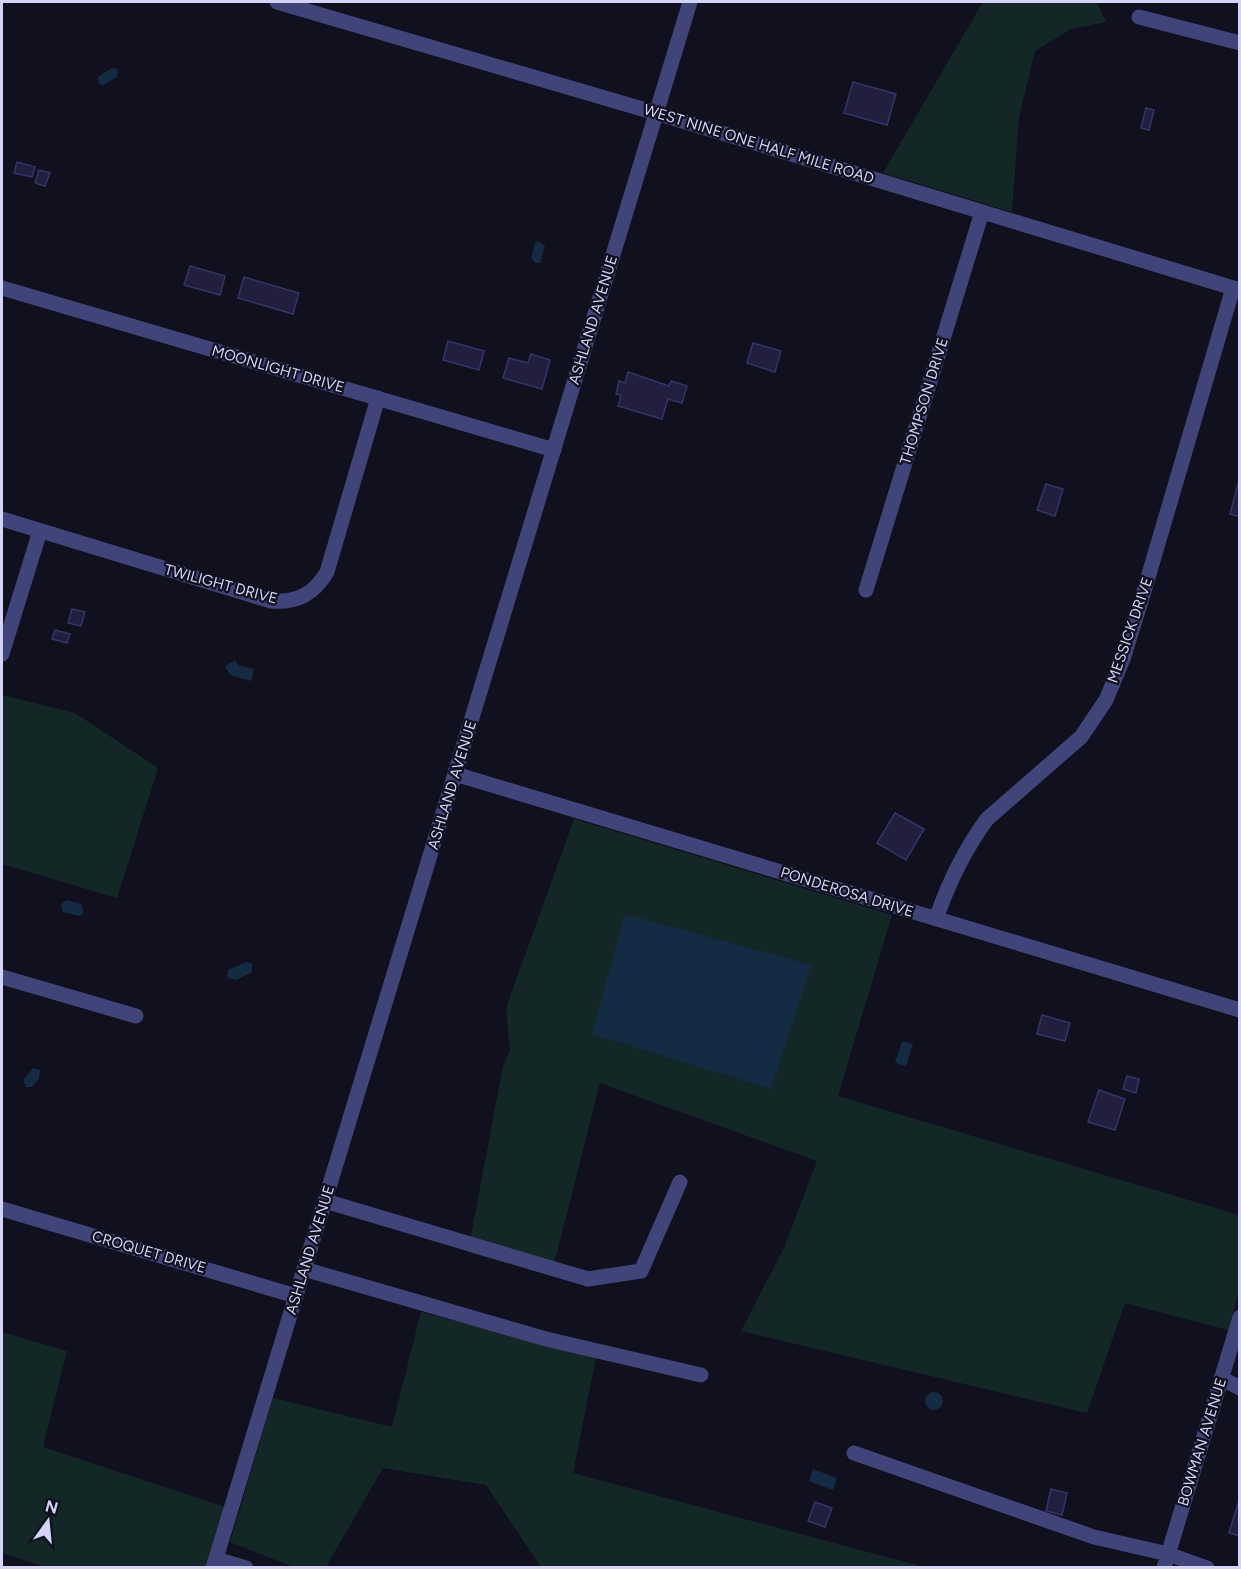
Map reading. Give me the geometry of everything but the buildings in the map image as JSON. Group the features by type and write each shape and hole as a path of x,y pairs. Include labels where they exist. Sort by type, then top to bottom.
{"street":[{"name":"WEST NINE ONE HALF MILE ROAD","path":"277,2 656,113 1236,289"},
{"name":"ASHLAND AVENUE","path":"214,1563 690,2"},
{"path":"1139,17 1239,43"},
{"name":"THOMPSON DRIVE","path":"866,590 982,212"},
{"name":"MOONLIGHT DRIVE","path":"2,288 554,450"},
{"name":"MESSICK DRIVE","path":"936,919 945,895 976,835 987,819 1081,737 1106,700 1123,660 1236,289"},
{"name":"TWILIGHT DRIVE","path":"2,519 271,601 295,600 308,594 320,584 327,572 378,398"},
{"path":"2,654 40,531"},
{"name":"PONDEROSA DRIVE","path":"455,774 1239,1010"},
{"path":"2,977 136,1016"},
{"path":"325,1202 588,1279 641,1271 680,1182"},
{"name":"CROQUET DRIVE","path":"2,1209 296,1296"},
{"path":"304,1269 546,1338 701,1375"},
{"name":"BOWMAN AVENUE","path":"1166,1561 1239,1317"},
{"path":"1221,1378 1239,1388"},
{"path":"854,1453 1166,1561 1207,1568"},
{"path":"214,1563 246,1568"}],"green space":[{"path":"983,2 1097,2 1106,22 1071,29 1035,51 1019,117 1012,212 883,173"},
{"path":"2,695 75,713 158,768 117,898 2,864"},
{"path":"574,819 892,915 838,1096 1239,1215 1239,1292 1228,1330 1125,1303 1087,1413 741,1331 784,1248 817,1161 600,1083 551,1276 468,1252 503,1066 510,1050 506,1008"},
{"path":"421,1312 596,1357 573,1473 924,1567 541,1567 486,1485 383,1468 326,1567 294,1567 230,1542 273,1398 392,1427"},
{"path":"2,1332 67,1351 43,1447 225,1507 206,1567 45,1567 2,1553"}],"water":[{"path":"112,68 118,69 117,77 103,85 99,84 98,77"},
{"path":"538,241 545,246 540,263 535,263 531,258 535,243"},
{"path":"235,660 238,665 254,669 251,681 230,675 225,666"},
{"path":"67,900 81,904 84,913 80,916 63,912 61,904"},
{"path":"625,914 811,965 771,1089 592,1034"},
{"path":"246,962 252,964 252,972 236,980 227,978 228,970"},
{"path":"902,1041 913,1044 906,1066 895,1063"},
{"path":"33,1068 40,1070 39,1079 32,1087 26,1087 23,1080"},
{"path":"934,1392 940,1395 943,1401 940,1407 934,1410 928,1407 925,1401 928,1395"},
{"path":"813,1469 837,1478 833,1490 809,1481"}]}
